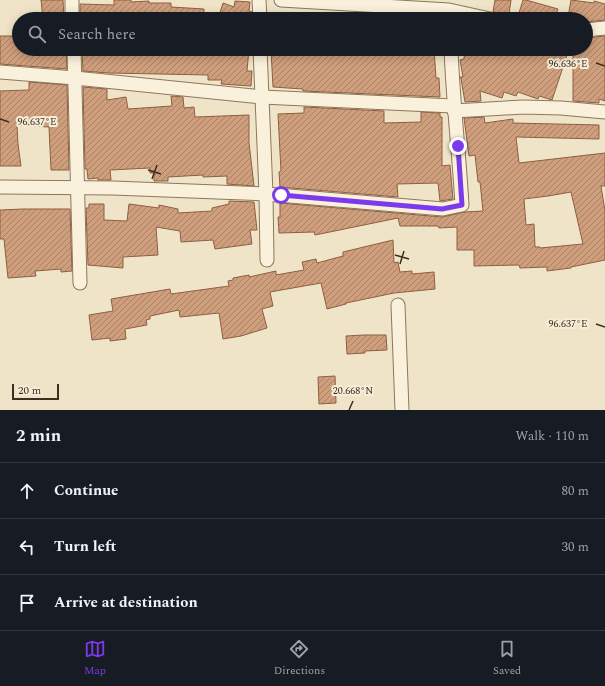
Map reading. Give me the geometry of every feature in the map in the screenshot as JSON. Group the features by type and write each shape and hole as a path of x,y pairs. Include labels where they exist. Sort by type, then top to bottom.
{"street":[{"path":"72,0 72,12"},
{"path":"259,0 260,12"},
{"path":"281,0 449,10"},
{"path":"593,29 605,28"},
{"path":"74,56 80,282"},
{"path":"260,56 267,260"},
{"path":"0,187 266,194 442,209 462,205 451,56"},
{"path":"0,72 262,97 454,109 523,107 561,108 605,112"},
{"path":"398,305 402,410"}],"building":[{"path":"41,0 63,0 64,12 42,12"},
{"path":"114,0 131,0 131,2 149,1 149,3 171,3 171,7 204,9 204,12 80,12 80,4 114,5"},
{"path":"495,0 511,0 509,12 493,12"},
{"path":"523,0 558,9 557,12 519,12"},
{"path":"571,0 594,3 594,1 605,4 605,20 593,21 593,12 569,12"},
{"path":"235,1 250,2 249,11 252,12 220,12 223,3 234,7"},
{"path":"0,36 12,36 12,56 66,56 67,69 0,64"},
{"path":"605,36 605,101 599,99 599,103 573,101 573,56 593,56 593,37"},
{"path":"82,56 248,56 247,71 252,71 251,86 221,84 222,80 208,80 208,75 83,71"},
{"path":"271,56 434,56 436,78 439,78 440,97 303,91 303,89 273,87"},
{"path":"464,56 567,56 552,100 539,96 538,99 518,92 516,96 504,92 502,98 480,91 481,101 465,102 460,77 463,77 460,60 464,59"},
{"path":"29,82 67,85 69,170 51,170 49,127 17,125 21,166 0,166 0,91 29,90"},
{"path":"83,87 107,89 107,100 126,97 128,109 172,106 171,96 183,97 184,108 194,107 195,117 249,115 249,143 254,186 227,184 227,176 203,177 203,175 168,177 168,181 154,181 154,173 150,173 150,168 110,170 111,180 98,180 98,178 88,179 87,169 85,169"},
{"path":"304,107 384,111 384,123 421,122 421,112 440,113 440,117 442,117 442,166 450,165 453,199 440,201 438,183 397,184 398,197 280,187 279,172 281,171 278,114 304,113"},
{"path":"484,117 485,123 513,119 513,123 599,125 599,139 516,137 519,163 605,153 605,186 601,186 605,211 605,260 571,268 547,271 547,267 520,268 519,265 474,266 474,250 457,250 457,227 439,228 438,226 400,226 398,218 315,235 314,232 279,233 278,217 280,217 280,203 442,217 465,212 483,211 475,155 469,156 464,118","holes":["571,192 583,244 540,248 535,247 534,224 526,225 524,199"]},
{"path":"229,201 254,202 257,230 250,230 252,244 215,249 213,240 181,242 180,231 156,227 158,255 123,257 123,268 88,265 86,208 89,208 89,204 104,204 104,220 127,221 129,204 159,208 159,205 178,209 178,213 212,211 212,208 229,204"},
{"path":"70,209 72,271 61,272 61,269 35,271 36,276 8,278 4,239 0,239 0,210"},
{"path":"393,240 394,263 398,262 400,272 412,271 412,274 434,272 435,289 394,293 346,303 327,309 321,283 270,292 273,306 262,309 267,328 241,336 223,339 219,313 180,317 179,310 150,316 150,319 146,320 147,325 125,329 126,339 110,341 110,338 92,340 89,315 113,311 111,299 170,289 171,294 229,286 228,281 233,280 233,278 249,275 249,277 276,271 276,275 304,270 302,262 316,259 317,263 343,256 343,252"},
{"path":"386,335 387,350 347,354 346,336"},
{"path":"335,376 336,403 319,404 318,377"}],"route":[{"path":"281,195 442,209 462,205 458,146"}]}
